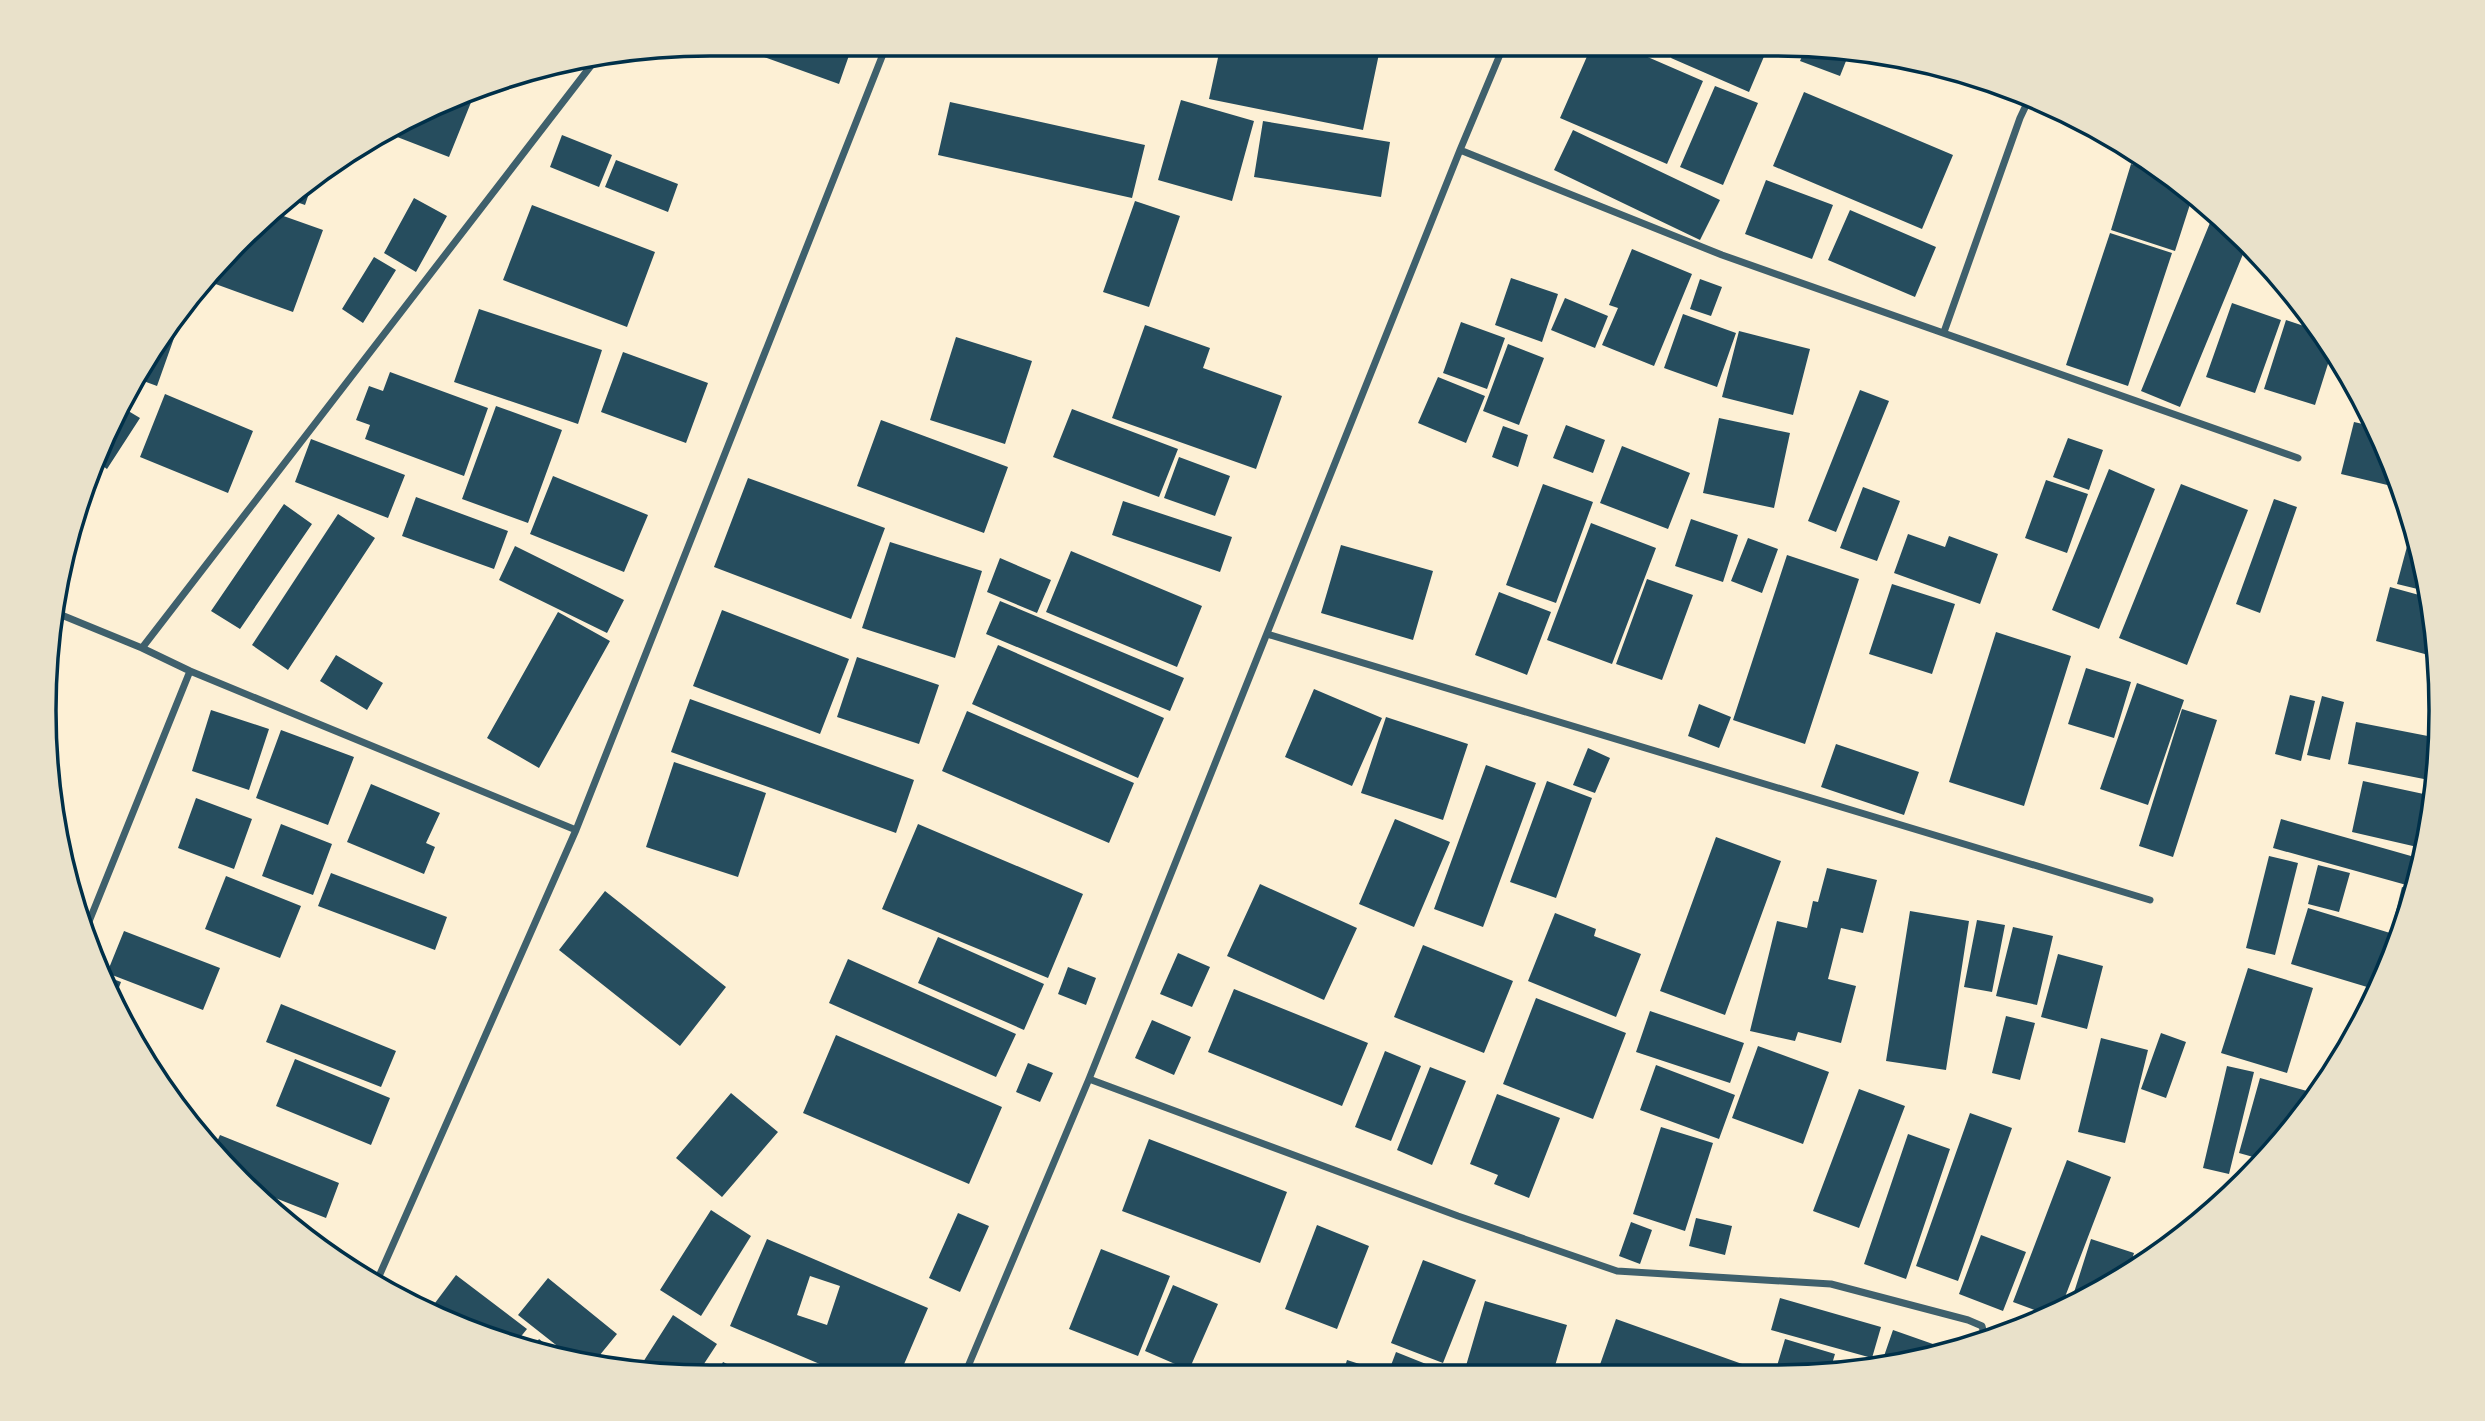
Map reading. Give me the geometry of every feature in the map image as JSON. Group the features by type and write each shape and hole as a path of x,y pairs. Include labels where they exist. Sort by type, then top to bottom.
{"street":[{"path":"380,1275 576,830 882,56"},
{"path":"969,1365 1089,1079 1499,56"},
{"path":"142,648 589,68"},
{"path":"1944,332 2026,106"},
{"path":"1460,150 1722,254 2298,458"},
{"path":"64,616 190,671 576,830"},
{"path":"1267,634 2150,900"},
{"path":"90,919 190,671"},
{"path":"1089,1079 1458,1216 1618,1271 1831,1284 1968,1320 1982,1326 1983,1331"}],"building":[{"path":"761,56 849,56 839,84"},
{"path":"1218,56 1379,56 1363,130 1209,99"},
{"path":"1587,56 1645,56 1703,81 1667,164 1560,118"},
{"path":"1672,56 1764,56 1749,92 1671,58"},
{"path":"1802,57 1846,60 1840,76 1800,61"},
{"path":"1715,86 1758,103 1723,185 1680,167"},
{"path":"1804,92 1953,155 1922,229 1773,166"},
{"path":"1181,100 1254,121 1232,201 1158,180"},
{"path":"471,102 449,157 396,137"},
{"path":"950,102 1145,145 1132,198 938,155"},
{"path":"1263,121 1390,142 1381,197 1254,177"},
{"path":"1573,130 1720,200 1700,240 1554,170"},
{"path":"562,135 612,155 599,187 550,167"},
{"path":"616,160 678,184 668,212 605,187"},
{"path":"2131,164 2139,167 2190,205 2175,251 2111,230"},
{"path":"1766,180 1833,205 1812,259 1745,234"},
{"path":"309,193 305,205 298,203"},
{"path":"414,198 447,216 416,272 384,253"},
{"path":"1135,201 1180,216 1149,307 1103,292"},
{"path":"532,205 655,252 627,327 503,280"},
{"path":"1850,210 1936,247 1915,297 1828,260"},
{"path":"282,215 323,230 293,312 214,284"},
{"path":"2210,222 2243,254 2180,407 2141,391"},
{"path":"2110,233 2172,253 2128,386 2066,365"},
{"path":"1632,249 1692,274 1654,366 1602,345 1618,308 1609,305"},
{"path":"374,257 396,270 363,323 342,309"},
{"path":"1511,278 1558,294 1542,342 1495,325"},
{"path":"1700,279 1722,287 1711,316 1690,309"},
{"path":"1565,298 1608,316 1595,348 1551,330"},
{"path":"2232,303 2281,320 2255,393 2206,377"},
{"path":"479,309 602,350 578,424 454,382"},
{"path":"1683,314 1736,333 1717,387 1664,368"},
{"path":"2286,320 2304,326 2328,362 2315,405 2264,389"},
{"path":"1461,322 1505,338 1487,389 1443,373"},
{"path":"1145,325 1210,348 1203,368 1282,396 1256,469 1112,418"},
{"path":"1739,331 1810,349 1793,415 1722,397"},
{"path":"176,333 157,386 145,382"},
{"path":"956,337 1032,361 1005,444 930,420"},
{"path":"1508,344 1544,358 1519,425 1483,411"},
{"path":"623,352 708,383 686,443 601,412"},
{"path":"390,372 488,408 464,476 365,439 370,425 356,420 369,386 383,391"},
{"path":"1438,377 1485,396 1466,443 1418,423"},
{"path":"1860,390 1889,401 1836,532 1808,521"},
{"path":"165,394 253,431 228,493 140,457"},
{"path":"496,406 562,430 528,523 462,499"},
{"path":"1072,409 1178,449 1159,497 1053,457"},
{"path":"128,411 140,418 107,469 104,467"},
{"path":"1719,418 1790,433 1774,508 1703,493"},
{"path":"881,420 1008,467 984,533 857,486"},
{"path":"2354,422 2363,424 2388,485 2341,474"},
{"path":"1566,425 1605,440 1593,473 1553,458"},
{"path":"1503,426 1528,435 1518,467 1492,457"},
{"path":"2068,438 2103,450 2089,490 2053,477"},
{"path":"311,439 405,475 388,518 295,482"},
{"path":"1622,446 1690,473 1668,529 1600,503"},
{"path":"1179,457 1230,476 1215,516 1164,498"},
{"path":"2109,469 2155,489 2099,629 2052,610"},
{"path":"553,476 648,515 624,572 530,534"},
{"path":"748,478 885,528 851,619 714,567"},
{"path":"2046,480 2088,494 2067,553 2025,538"},
{"path":"1543,484 1593,502 1556,603 1506,585"},
{"path":"2181,484 2248,510 2187,665 2119,638"},
{"path":"1863,487 1900,501 1877,561 1840,548"},
{"path":"416,497 508,531 494,569 402,536"},
{"path":"2274,499 2297,507 2260,613 2236,604"},
{"path":"1123,501 1232,537 1220,572 1112,535"},
{"path":"284,504 312,524 240,629 211,611"},
{"path":"338,514 375,538 288,670 252,645"},
{"path":"1691,519 1738,535 1723,582 1675,566"},
{"path":"1591,523 1656,548 1612,664 1547,640"},
{"path":"1908,534 1945,547 1949,536 1998,554 1980,604 1894,573"},
{"path":"1748,538 1778,549 1762,593 1731,581"},
{"path":"890,542 982,571 955,658 862,628"},
{"path":"2408,544 2417,589 2397,584"},
{"path":"1341,545 1433,571 1413,640 1321,613"},
{"path":"515,546 624,600 607,633 499,580"},
{"path":"1071,551 1202,606 1177,667 1046,612"},
{"path":"1787,555 1859,579 1805,744 1733,720"},
{"path":"1000,558 1051,580 1037,613 987,592"},
{"path":"1647,579 1693,595 1662,680 1616,664"},
{"path":"1892,584 1955,604 1932,674 1869,654"},
{"path":"2390,587 2418,595 2426,654 2376,641"},
{"path":"1499,592 1551,612 1527,675 1475,655"},
{"path":"1000,601 1184,678 1170,711 986,634"},
{"path":"722,610 849,659 820,734 693,686"},
{"path":"558,612 610,641 539,768 487,738"},
{"path":"1996,632 2071,656 2024,806 1949,782"},
{"path":"998,645 1164,718 1138,778 972,704"},
{"path":"336,655 383,683 367,710 320,681"},
{"path":"857,657 939,685 919,744 837,717"},
{"path":"2086,668 2131,682 2114,738 2068,724"},
{"path":"2137,683 2184,700 2148,805 2100,789"},
{"path":"1314,689 1382,718 1352,786 1285,757"},
{"path":"2290,695 2315,701 2301,761 2275,754"},
{"path":"2322,696 2344,702 2330,760 2307,755"},
{"path":"690,699 914,780 896,833 671,752"},
{"path":"1699,704 1731,717 1719,748 1688,736"},
{"path":"2182,709 2217,720 2173,857 2139,846"},
{"path":"211,710 269,729 249,790 192,771"},
{"path":"967,711 1134,783 1109,843 942,771"},
{"path":"1386,717 1468,744 1443,820 1361,793"},
{"path":"2356,722 2428,736 2425,779 2348,764"},
{"path":"281,730 354,757 328,825 256,798"},
{"path":"1836,744 1919,772 1904,815 1821,787"},
{"path":"1588,748 1610,758 1595,793 1573,785"},
{"path":"674,762 766,793 738,877 646,847"},
{"path":"1486,765 1536,783 1483,927 1434,909"},
{"path":"1547,781 1592,798 1556,898 1510,882"},
{"path":"2363,781 2423,794 2414,846 2352,832"},
{"path":"371,784 440,813 426,843 435,847 424,874 347,842"},
{"path":"196,798 252,819 234,869 178,848"},
{"path":"1395,819 1450,842 1414,927 1359,904"},
{"path":"2281,819 2412,856 2405,885 2273,848"},
{"path":"281,824 332,844 313,895 262,876"},
{"path":"918,824 1083,894 1048,978 882,909"},
{"path":"1716,837 1781,861 1725,1015 1660,991"},
{"path":"2269,856 2298,863 2275,955 2246,948"},
{"path":"2318,865 2350,873 2339,912 2308,904"},
{"path":"1827,868 1877,880 1863,933 1841,928 1828,979 1856,986 1841,1043 1798,1032 1795,1041 1750,1031 1777,921 1807,928 1813,901 1818,902"},
{"path":"331,873 447,917 435,950 318,906"},
{"path":"226,876 301,906 280,958 205,929"},
{"path":"1260,884 1357,928 1324,1000 1227,956"},
{"path":"2402,887 2405,888 2394,921 2393,923"},
{"path":"605,891 726,987 680,1046 559,950"},
{"path":"2308,908 2390,933 2368,987 2291,964"},
{"path":"1910,911 1969,921 1946,1070 1886,1061"},
{"path":"1555,913 1596,929 1594,936 1641,954 1616,1017 1528,981"},
{"path":"1977,920 2005,925 1992,992 1964,987"},
{"path":"2013,927 2053,936 2037,1005 1996,996"},
{"path":"124,931 220,968 203,1010 112,975 109,968"},
{"path":"938,937 1044,984 1024,1030 918,983"},
{"path":"1423,945 1513,981 1484,1053 1394,1017"},
{"path":"1178,953 1210,967 1192,1007 1160,994"},
{"path":"2058,954 2103,966 2087,1029 2041,1017"},
{"path":"848,959 1016,1034 996,1077 829,1003"},
{"path":"1068,967 1096,978 1086,1005 1058,994"},
{"path":"2248,968 2313,988 2287,1073 2221,1053"},
{"path":"1234,989 1368,1043 1342,1106 1208,1052"},
{"path":"1536,998 1626,1033 1593,1119 1503,1084"},
{"path":"281,1004 396,1051 381,1087 266,1042"},
{"path":"1650,1011 1744,1043 1730,1083 1636,1052"},
{"path":"2006,1016 2035,1023 2020,1080 1992,1073"},
{"path":"1152,1020 1191,1037 1174,1075 1135,1058"},
{"path":"2161,1033 2186,1042 2166,1098 2141,1089"},
{"path":"836,1035 1002,1107 969,1184 803,1113"},
{"path":"2101,1038 2148,1050 2125,1143 2078,1132"},
{"path":"1758,1046 1829,1072 1803,1144 1732,1118"},
{"path":"1385,1051 1421,1066 1391,1141 1355,1127"},
{"path":"295,1059 390,1098 371,1145 276,1106"},
{"path":"1028,1063 1053,1073 1040,1102 1016,1092"},
{"path":"1656,1065 1735,1095 1719,1139 1640,1110"},
{"path":"2227,1066 2254,1072 2229,1174 2203,1168"},
{"path":"1430,1067 1466,1081 1432,1165 1397,1150"},
{"path":"2260,1078 2307,1091 2253,1157 2239,1153"},
{"path":"1859,1089 1905,1106 1859,1228 1813,1211"},
{"path":"731,1093 778,1132 722,1197 676,1158"},
{"path":"1497,1094 1560,1118 1529,1198 1494,1184 1498,1175 1470,1164"},
{"path":"1970,1113 2012,1128 1958,1281 1916,1266"},
{"path":"1661,1127 1713,1143 1685,1231 1633,1214"},
{"path":"1908,1134 1950,1149 1906,1279 1864,1264"},
{"path":"220,1135 339,1183 326,1218 273,1197 217,1141"},
{"path":"1149,1139 1287,1192 1260,1263 1122,1211"},
{"path":"2067,1160 2111,1177 2065,1298 2036,1310 2013,1302"},
{"path":"711,1210 751,1236 701,1316 660,1290"},
{"path":"958,1213 989,1226 960,1292 929,1278"},
{"path":"1696,1218 1732,1226 1725,1255 1689,1246"},
{"path":"1631,1222 1652,1230 1640,1264 1619,1256"},
{"path":"1317,1225 1369,1246 1337,1329 1285,1309"},
{"path":"1981,1235 2026,1252 2003,1311 1959,1294"},
{"path":"767,1239 928,1308 904,1365 822,1365 730,1326","holes":["810,1276 840,1286 827,1325 797,1315"]},
{"path":"2091,1239 2134,1253 2132,1258 2074,1292"},
{"path":"1101,1249 1170,1276 1138,1356 1069,1329"},
{"path":"1423,1260 1476,1280 1443,1363 1391,1343"},
{"path":"456,1275 527,1329 521,1337 434,1304"},
{"path":"548,1278 617,1334 600,1355 583,1352 558,1347 518,1315"},
{"path":"1173,1285 1218,1304 1191,1365 1177,1365 1145,1351"},
{"path":"1780,1298 1881,1327 1872,1357 1870,1357 1771,1330"},
{"path":"1485,1301 1567,1325 1555,1365 1466,1365"},
{"path":"673,1315 717,1344 703,1365 644,1361"},
{"path":"1616,1319 1745,1365 1600,1365"},
{"path":"1893,1330 1935,1345 1902,1352 1884,1355"},
{"path":"1785,1339 1835,1354 1833,1362 1777,1365"},
{"path":"1396,1352 1428,1365 1391,1365"},
{"path":"1347,1360 1363,1365 1345,1365"}]}
